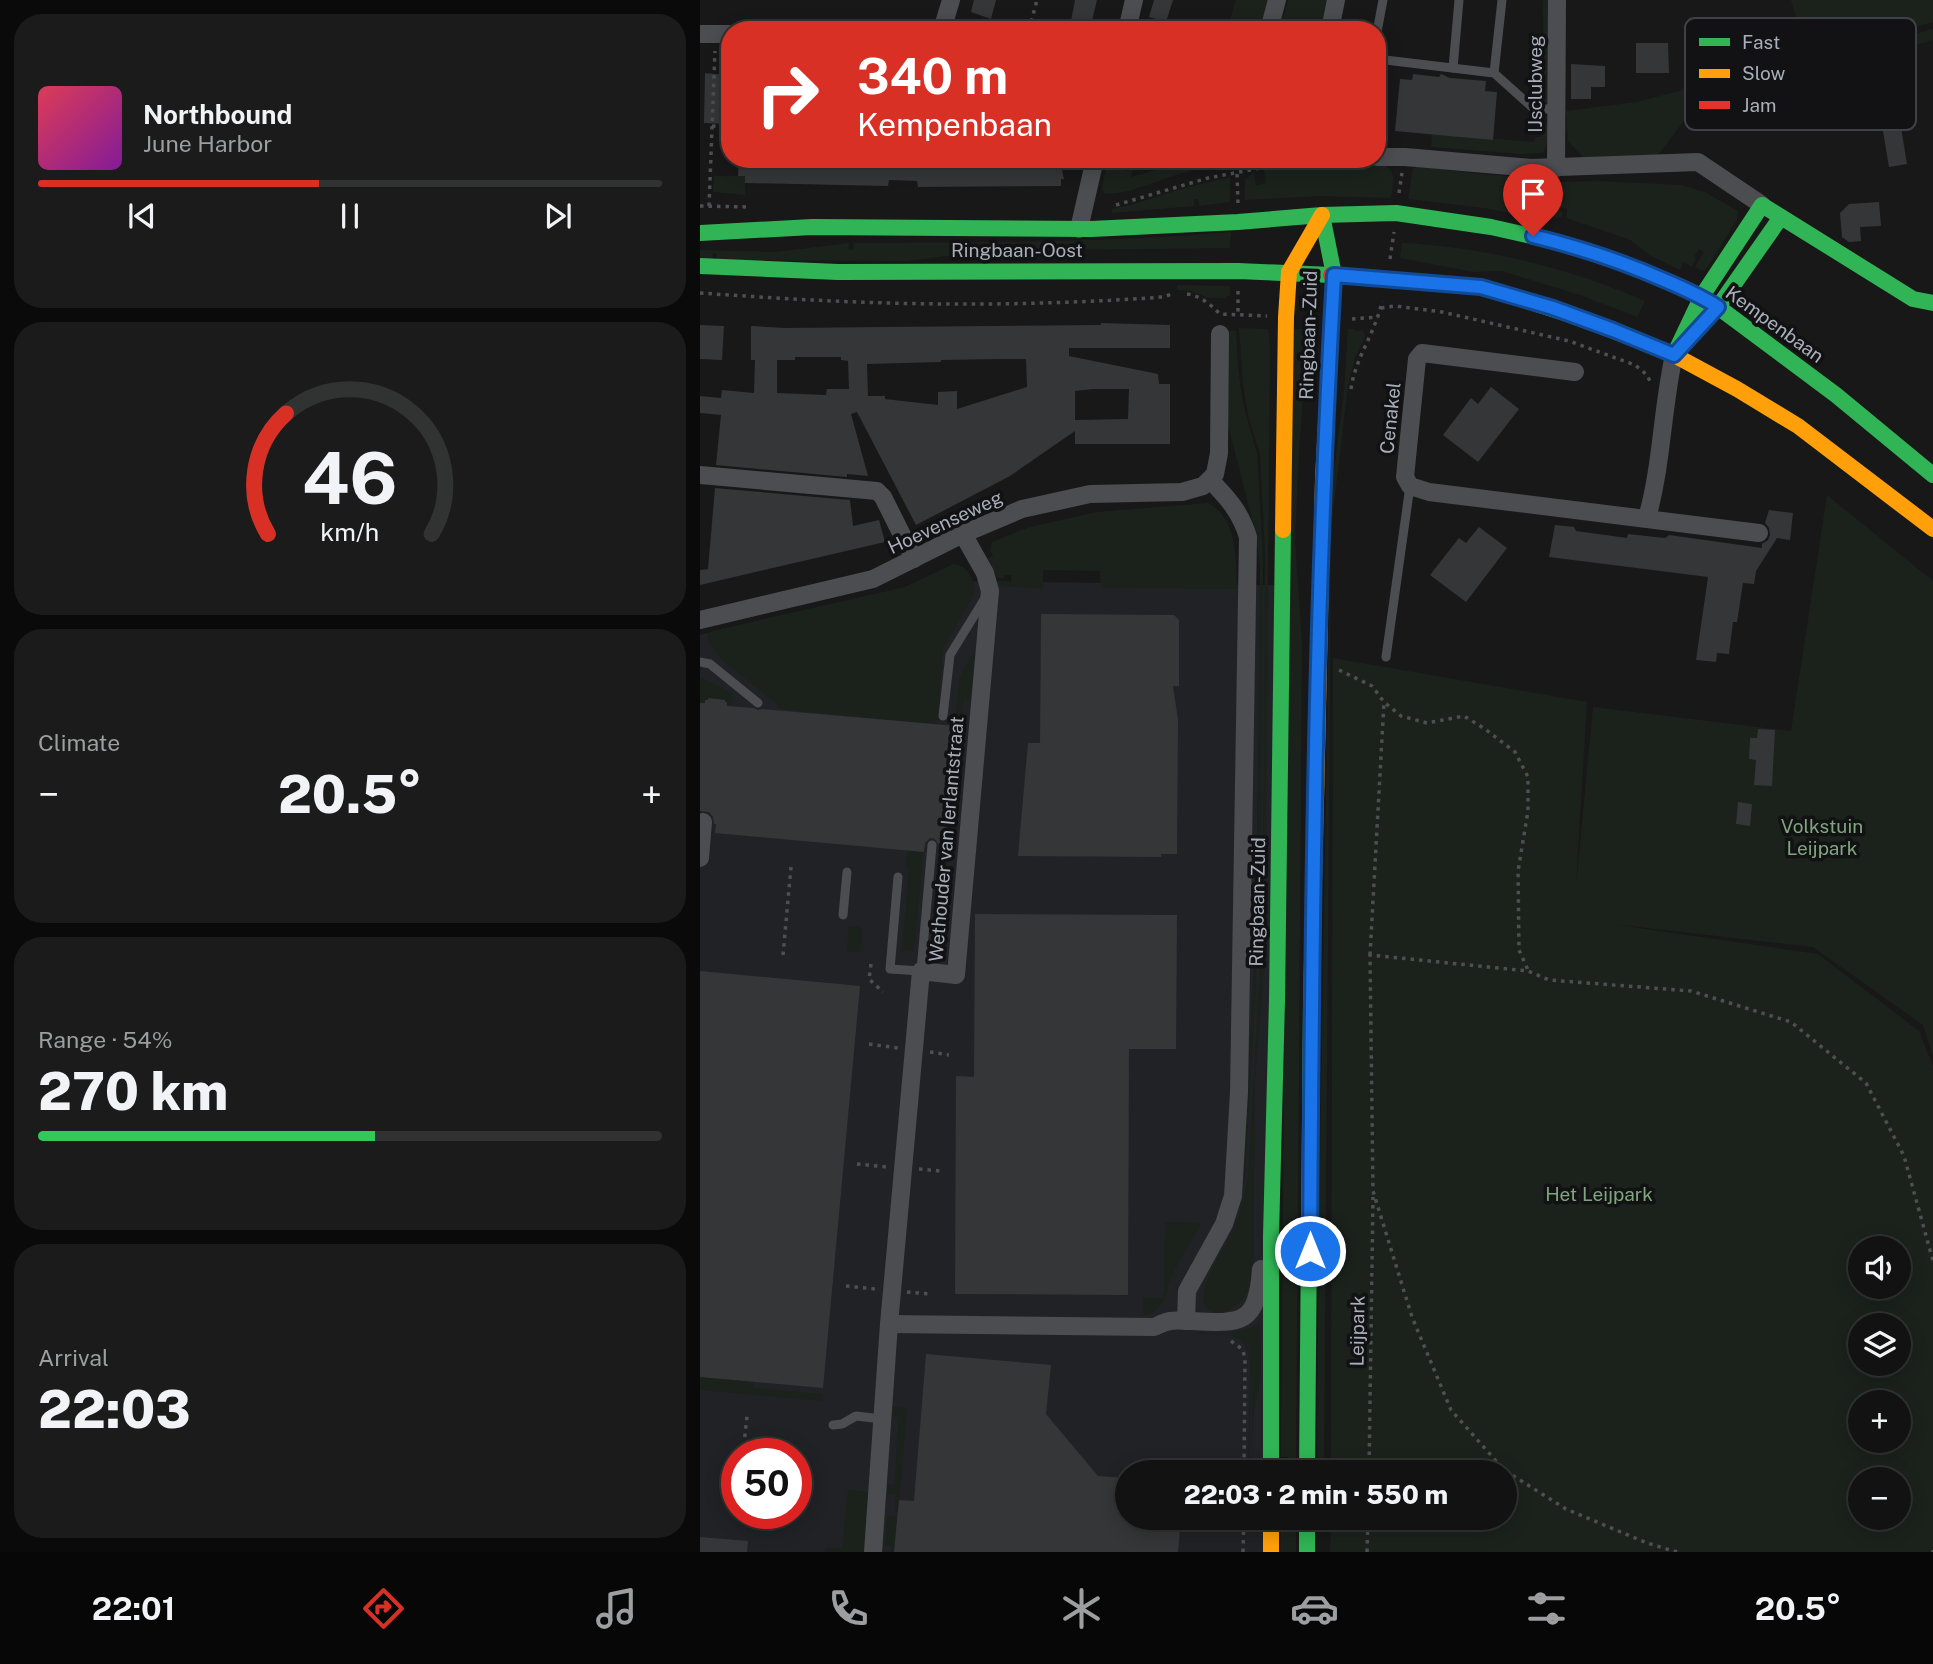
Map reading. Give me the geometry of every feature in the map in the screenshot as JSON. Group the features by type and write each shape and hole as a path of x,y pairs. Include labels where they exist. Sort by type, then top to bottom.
{"main road":[{"path":"1674,355 1702,296 1762,205 1913,299 1933,303"},
{"name":"Kempenbaan","path":"1322,215 1396,213 1491,227 1575,246 1641,270 1702,296 1718,307 1836,395 1929,470"},
{"name":"Ringbaan-Oost","path":"700,233 812,227 1079,229 1238,222 1322,215"},
{"name":"Ringbaan-Zuid","path":"1271,1460 1270,1236 1286,317 1289,272 1322,215"},
{"name":"Ringbaan-Zuid","path":"1307,1460 1312,986 1323,480 1334,275 1322,215"},
{"path":"1674,355 1718,307 1781,217"},
{"name":"Ringbaan-Oost","path":"700,266 838,272 1226,271 1334,275"},
{"path":"1334,275 1481,287 1553,308 1674,355 1798,426 1933,529"},
{"path":"1271,1530 1272,1552"},
{"path":"1307,1530 1307,1552"}],"street":[{"path":"945,21 951,0"},
{"path":"1129,21 1134,0"},
{"path":"1271,21 1277,0"},
{"path":"1332,21 1336,0"},
{"name":"IJsclubweg","path":"1556,167 1557,0"},
{"path":"1386,157 1531,167 1698,162 1762,205"},
{"path":"1079,229 1093,168"},
{"path":"1210,481 1219,453 1220,334"},
{"name":"Cenakel","path":"1410,485 1405,477 1417,359 1422,353 1575,372"},
{"path":"1647,518 1653,498 1674,355"},
{"path":"700,474 877,491 883,497 914,559"},
{"name":"Hoevenseweg","path":"700,620 873,579 963,534 1022,509 1090,494 1182,492 1196,489 1210,481"},
{"name":"Ringbaan-Zuid","path":"1186,1321 1188,1291 1224,1224 1233,1196 1239,1093 1248,537 1240,515 1229,498 1210,481"},
{"path":"1410,485 1429,492 1759,533"},
{"name":"Wethouder van Ierlantstraat","path":"873,1552 889,1324 921,971 956,975 990,591 985,573 963,534"},
{"path":"700,858 704,822"},
{"path":"889,1324 1154,1327 1171,1321 1226,1323 1239,1320 1252,1309 1259,1290 1262,1255 1270,1236"}],"lane":[{"path":"1379,21 1383,0"},
{"path":"1453,68 1459,0"},
{"path":"1494,73 1503,0"},
{"path":"1386,60 1494,73 1534,109 1556,109"},
{"path":"1386,657 1410,485"},
{"path":"943,716 950,655 990,591"},
{"path":"705,663 758,703"},
{"path":"898,877 890,969 921,971 932,845"},
{"path":"843,915 847,872"},
{"path":"833,1424 842,1424 856,1416 883,1419"}],"path":[{"path":"1031,21 1037,0"},
{"path":"709,206 715,34"},
{"path":"712,126 721,126"},
{"path":"1378,317 1387,279 1405,157"},
{"path":"1084,208 1116,205 1208,178 1267,168"},
{"path":"700,206 761,207"},
{"path":"700,293 905,303 1095,302 1173,294"},
{"path":"1183,294 1206,300 1220,314 1251,315"},
{"path":"1334,668 1372,685 1384,702 1401,716 1427,723 1464,716 1515,752 1528,777 1528,811 1518,871 1519,950 1528,971"},
{"path":"1384,702 1370,955 1373,1191 1412,1317 1451,1410 1504,1470 1566,1509 1677,1552"},
{"path":"783,954 791,867"},
{"path":"1370,955 1528,971 1549,980 1691,991 1791,1023 1866,1083 1903,1156 1933,1261"},
{"path":"871,964 869,979 883,992"},
{"name":"Leijpark","path":"1368,1460 1373,1191"},
{"path":"1222,1340 1233,1341 1242,1349 1245,1357 1244,1460"},
{"path":"745,1438 747,1416"},
{"path":"1243,1552 1244,1530"},
{"path":"1367,1552 1368,1530"}],"shaded area":[{"path":"948,581 1278,585 1273,1460 1115,1460 1115,1530 1272,1530 1272,1552 700,1552 700,635"}],"green space":[{"path":"1236,0 1270,0 1265,21 1230,21"},
{"path":"1288,0 1328,0 1324,21 1282,21"},
{"path":"1543,0 1550,0 1549,103 1544,103"},
{"path":"1791,0 1933,0 1933,22 1916,27 1916,18 1796,18"},
{"path":"1933,29 1933,40 1916,45 1916,34"},
{"path":"1685,89 1685,119 1655,159 1584,158 1568,141 1566,111 1637,102"},
{"path":"1542,121 1547,124 1548,141 1543,153 1520,154 1431,147 1432,134 1534,142 1535,137 1541,137"},
{"path":"1386,166 1392,173 1391,198 1318,196 1245,200 1245,180 1254,172 1256,185 1266,183 1264,170"},
{"path":"1106,168 1129,171 1133,168 1131,177 1162,168 1202,168 1112,194 1104,193 1102,188"},
{"path":"1413,168 1524,177 1525,183 1599,181 1681,185 1705,192 1738,211 1737,220 1707,268 1702,271 1695,267 1704,252 1699,249 1692,266 1683,262 1680,270 1651,256 1630,240 1567,218 1567,209 1540,202 1538,211 1545,212 1547,208 1563,212 1562,217 1538,219 1484,208 1408,199"},
{"path":"714,176 745,176 745,195 713,192"},
{"path":"1230,177 1230,202 1199,206 1198,199 1194,199 1194,206 1112,213 1112,209"},
{"path":"1231,232 1230,248 983,251 909,261 717,260 717,254 713,253 712,260 700,259 700,250 776,252 849,243 849,249 853,250 854,243 1090,240"},
{"path":"1402,243 1465,249 1526,261 1616,289 1645,301 1637,317 1583,296 1502,271 1474,272 1400,258"},
{"path":"1177,285 1230,286 1230,296 1208,298 1191,291 1177,290"},
{"path":"1239,328 1268,329 1270,347 1265,961 1255,1080 1254,1266 1251,1266 1247,1293 1234,1307 1217,1313 1205,1305 1203,1296 1217,1258 1234,1229 1248,1176 1259,984 1263,844 1265,553 1260,454 1249,420 1243,385"},
{"path":"1294,329 1308,329 1295,541 1302,642 1296,1460 1281,1457 1288,541"},
{"path":"1348,329 1363,330 1365,336 1355,357 1348,385 1331,529 1324,1460 1317,1460 1331,492 1344,392"},
{"path":"1227,331 1236,331 1243,403 1257,454 1263,553 1261,843 1245,1176 1234,1219 1214,1258 1239,1185 1244,1160 1256,923 1260,567 1256,534 1229,429"},
{"name":"Het Leijpark","path":"1827,495 1933,581 1933,1055 1923,1025 1813,947 1612,924 1818,954 1919,1031 1933,1066 1933,1552 1330,1552 1331,1530 1517,1530 1517,1460 1331,1460 1333,658 1587,702 1576,885 1593,707 1791,731"},
{"path":"1208,503 1218,510 1230,529 1235,553 1237,589 1101,588 1100,571 1043,570 1043,589 1000,586 998,581 1011,582 1011,575 997,578 988,558 993,556 990,550 992,542 1030,527 1097,512"},
{"path":"953,564 967,571 974,591 943,649 937,724 780,709 721,659 707,639 712,631 905,587"},
{"path":"975,649 971,699 964,699 955,804 949,804 952,802 959,727 955,725 959,678"},
{"path":"700,677 730,692 733,697 732,705 706,700 705,703 700,702"},
{"path":"908,843 924,844 914,952 902,950 909,869 906,868"},
{"path":"941,880 948,881 943,936 944,939 950,939 949,942 935,940"},
{"path":"849,926 862,930 861,950 857,953 847,951"},
{"path":"1165,1222 1202,1223 1174,1271 1163,1303 1153,1313 1143,1315 1143,1298 1164,1298"},
{"path":"1260,1323 1261,1376 1253,1417 1253,1460 1251,1349 1247,1342 1239,1337 1249,1348 1251,1359 1248,1460 1250,1365 1245,1346 1234,1337 1198,1334 1195,1330 1236,1331"},
{"path":"700,1377 754,1381 754,1388 822,1394 822,1401 700,1390"},
{"path":"891,1406 907,1408 898,1512 895,1512 895,1494 887,1494 887,1484 895,1484 898,1417 890,1416"},
{"path":"848,1490 868,1492 864,1552 825,1552 825,1548 842,1549"},
{"path":"887,1516 897,1516 894,1552 891,1552 892,1546 885,1546"},
{"path":"1281,1530 1296,1530 1296,1552 1281,1552"}],"building":[{"path":"974,0 996,0 991,19 971,12"},
{"path":"1075,0 1097,0 1092,21 1071,21"},
{"path":"1154,0 1173,0 1166,21 1149,17"},
{"path":"1636,43 1668,43 1669,73 1636,73"},
{"path":"1571,64 1605,66 1605,87 1591,87 1591,99 1571,99"},
{"path":"705,73 721,74 721,124 704,123"},
{"path":"1413,74 1439,77 1441,74 1450,78 1486,81 1485,91 1497,92 1493,140 1395,131 1400,79 1412,80"},
{"path":"1901,130 1907,164 1889,167 1883,131"},
{"path":"738,168 1062,168 1064,179 1061,179 1061,186 918,187 917,181 889,180 888,186 745,183 745,176 738,176"},
{"path":"1879,202 1881,226 1860,227 1861,241 1849,242 1842,237 1840,213 1849,204"},
{"path":"700,325 724,326 722,360 700,359"},
{"path":"1170,325 1170,348 1069,348 1069,356 1158,374 1159,384 1170,384 1170,444 1075,444 1075,431 1010,476 916,525 857,412 851,414 868,476 847,474 847,477 716,465 721,415 700,413 700,396 721,398 722,390 754,393 755,360 751,360 751,326","holes":["795,357 841,357 841,360 848,361 849,389 827,389 826,395 777,393 777,360 795,360","1026,359 1027,387 957,409 957,391 938,392 938,405 885,399 885,396 868,396 867,364","1129,389 1128,419 1075,420 1075,391"]},
{"path":"1491,387 1519,409 1478,462 1443,435 1471,398 1478,404"},
{"path":"715,488 850,500 853,526 879,520 885,542 700,585 700,570 708,569"},
{"path":"1769,510 1793,513 1790,540 1777,538 1756,571 1754,584 1743,583 1737,622 1733,622 1729,654 1717,653 1716,662 1696,660 1708,577 1549,557 1555,525 1574,527 1576,531 1627,538 1628,534 1665,538 1669,535 1762,548 1770,535 1765,523"},
{"path":"1479,527 1507,548 1466,602 1430,575 1459,538 1466,543"},
{"path":"1041,614 1174,615 1179,620 1179,686 1173,686 1178,720 1177,854 1161,854 1161,857 1018,856 1028,743 1040,743"},
{"path":"708,698 725,700 727,706 758,710 956,726 945,845 939,845 935,839 930,838 925,843 924,852 715,833 716,824 713,817 709,812 700,811 700,703 705,703"},
{"path":"1758,729 1775,730 1772,786 1754,785 1756,760 1749,759 1750,738 1757,738"},
{"path":"1738,802 1752,804 1750,826 1736,824"},
{"path":"975,914 1177,915 1176,1049 1129,1049 1128,1295 955,1294 956,1076 974,1077"},
{"path":"700,971 860,986 823,1388 700,1377"},
{"path":"926,1354 1051,1365 1046,1414 1098,1476 1115,1477 1115,1530 1180,1530 1178,1552 894,1552 899,1500 914,1501"},
{"path":"700,1537 748,1541 747,1552 700,1552"}],"traffic: fast":[{"path":"1674,355 1702,296 1762,205 1913,299 1933,303"},
{"path":"700,233 812,227 1091,229 1396,213 1491,227 1549,240"},
{"path":"1322,215 1334,275 1329,369"},
{"path":"1707,319 1781,217"},
{"path":"700,266 838,272 1238,271 1331,275"},
{"path":"1501,293 1588,321 1674,355"},
{"path":"1718,307 1836,395 1933,475"},
{"path":"1271,1460 1271,1236 1283,530"},
{"path":"1307,1460 1311,1000 1316,800"},
{"path":"1307,1530 1307,1552"}],"traffic: slow":[{"path":"1283,530 1289,272 1322,215"},
{"path":"1549,240 1632,267 1689,291 1718,307"},
{"path":"1674,355 1798,426 1933,529"},
{"path":"1316,800 1323,480 1329,369"},
{"path":"1271,1530 1271,1552"}],"traffic: jam":[{"path":"1331,275 1481,287 1501,293"}],"route":[{"path":"1310,1251 1311,1000 1323,480 1334,275 1481,287 1553,308 1674,355 1718,307 1702,296 1641,270 1575,246 1533,236"}],"park label":[{"name":"Volkstuin Leijpark","path":"1822,837"}]}
